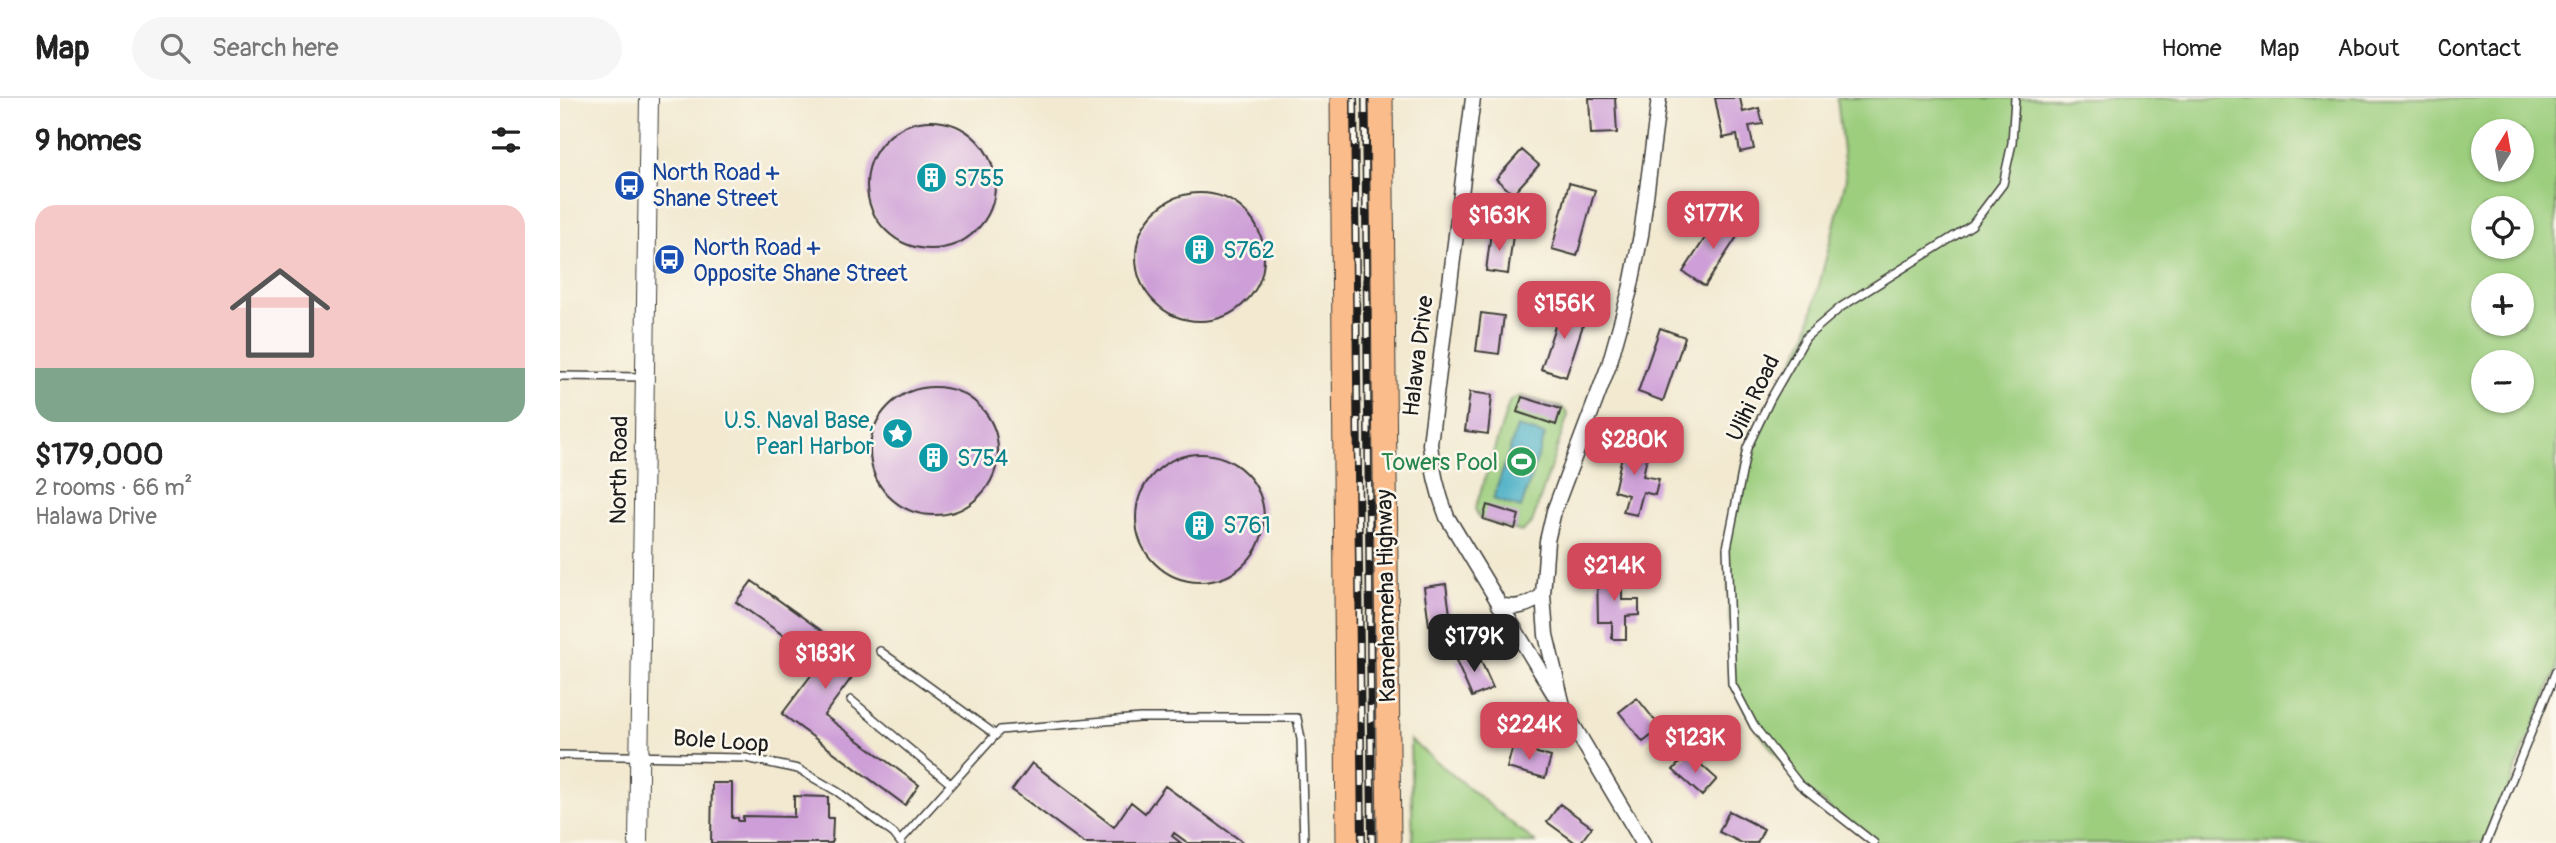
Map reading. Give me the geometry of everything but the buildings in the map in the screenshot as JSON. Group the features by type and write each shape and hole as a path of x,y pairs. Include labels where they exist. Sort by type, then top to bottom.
{"main road":[{"name":"Kamehameha Highway","path":"1342,98 1348,843"},
{"name":"Kamehameha Highway","path":"1381,98 1389,843"}],"street":[{"name":"North Road","path":"638,843 649,98"},
{"name":"Halawa Drive","path":"1473,98 1430,444 1432,470 1447,517 1643,843"},
{"path":"1564,710 1546,635 1543,595 1547,541 1554,510 1609,365 1630,290 1641,235 1659,98"},
{"path":"1499,605 1511,608 1524,606 1543,595"}],"lane":[{"name":"Ulihi Road","path":"1874,843 1799,784 1754,726 1732,684 1727,548 1748,447 1805,337 1841,307 1972,225 2003,184 2012,143 2015,98"},
{"path":"560,376 645,377"},
{"path":"880,651 996,735"},
{"path":"2486,843 2556,671"},
{"path":"851,700 951,784"},
{"path":"901,842 1000,730 1140,718 1297,718 1301,739 1304,843"},
{"name":"Bole Loop","path":"560,755 746,758 798,769 838,792 901,842"}],"green space":[{"path":"1837,98 2556,98 2556,671 2486,843 1874,843 1799,784 1754,726 1732,684 1727,547 1747,448 1806,337 1846,179"},
{"name":"Towers Pool","path":"1521,396 1563,408 1568,415 1532,523 1521,532 1479,518 1475,509 1510,400"},
{"path":"1410,740 1536,843 1413,843"}],"water":[{"path":"1517,427 1545,435 1521,508 1493,499"}],"railway":[{"path":"1354,98 1362,843"},
{"path":"1365,98 1372,843"}],"place":[{"name":"S755","path":"931,178"},
{"name":"North Road + Shane Street","path":"629,185"},
{"name":"S762","path":"1200,250"},
{"name":"North Road + Opposite Shane Street","path":"670,260"},
{"name":"U.S. Naval Base, Pearl Harbor","path":"897,433"},
{"name":"S754","path":"934,458"},
{"name":"Towers Pool","path":"1521,462"},
{"name":"S761","path":"1200,525"}]}
